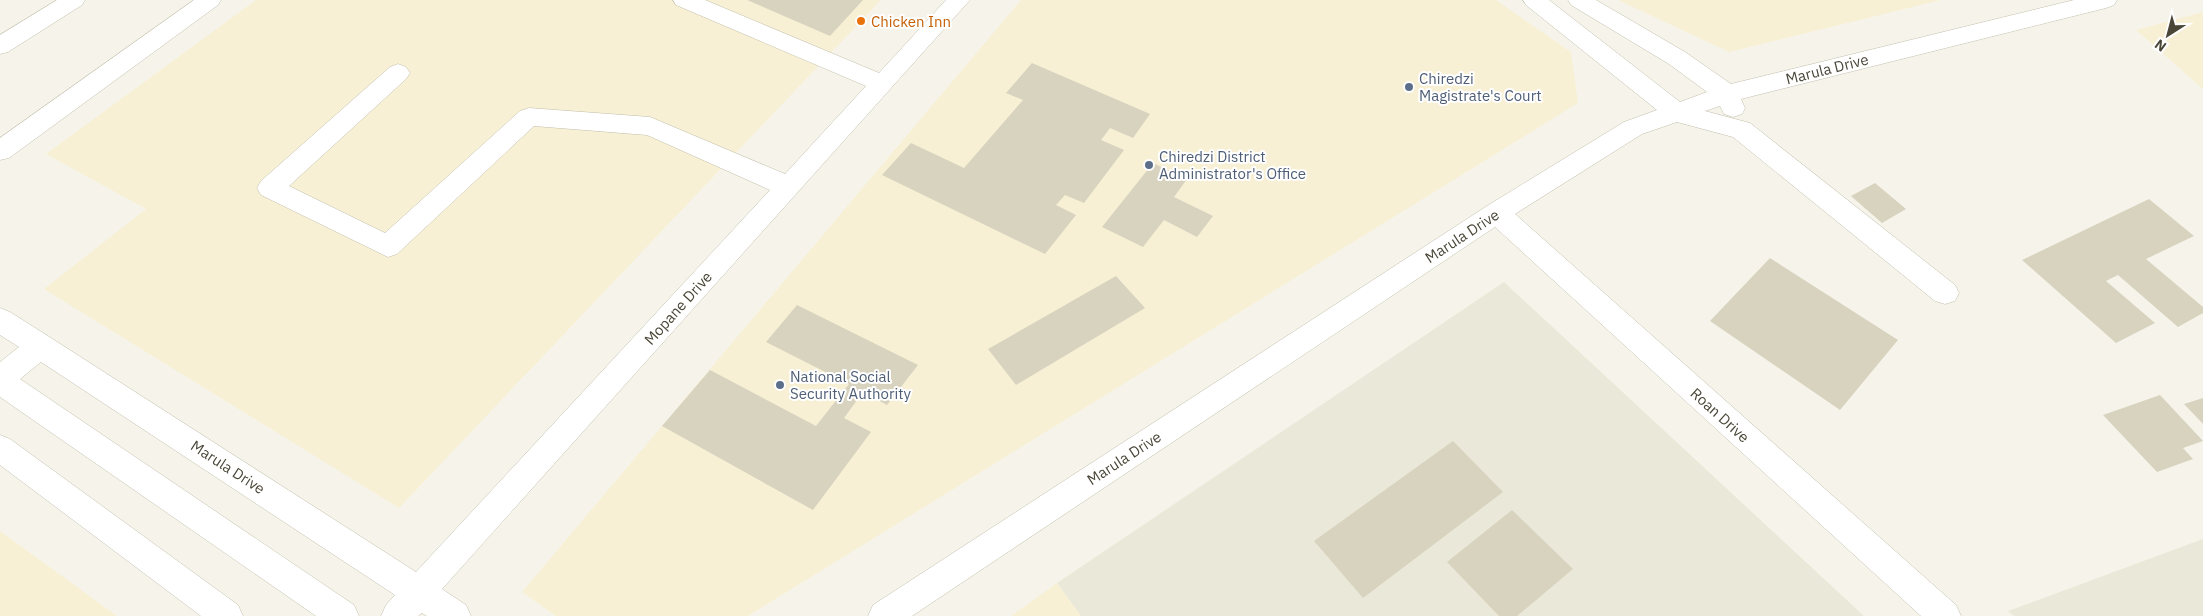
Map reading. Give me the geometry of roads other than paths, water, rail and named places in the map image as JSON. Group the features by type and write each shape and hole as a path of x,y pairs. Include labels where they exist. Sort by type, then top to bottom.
{"street":[{"path":"0,45 74,0"},
{"path":"0,151 210,0"},
{"path":"684,0 883,84"},
{"name":"Mopane Drive","path":"397,616 958,0"},
{"path":"1534,0 1678,113 1741,130 1945,292"},
{"path":"1579,0 1677,58 1727,94 1741,130"},
{"name":"Marula Drive","path":"884,616 1496,213 1633,128 1727,94 2101,0"},
{"path":"398,73 270,188 388,246 529,117 650,126 789,187"},
{"name":"Roan Drive","path":"1496,213 1945,616"},
{"name":"Marula Drive","path":"0,320 420,591 455,616"},
{"path":"41,346 0,380 343,616"},
{"path":"0,448 227,616"}],"place":[{"name":"Chicken Inn","path":"861,21"},
{"name":"Chiredzi Magistrate's Court","path":"1409,87"},
{"name":"Chiredzi District Administrator's Office","path":"1149,165"},
{"name":"National Social Security Authority","path":"780,385"}]}
